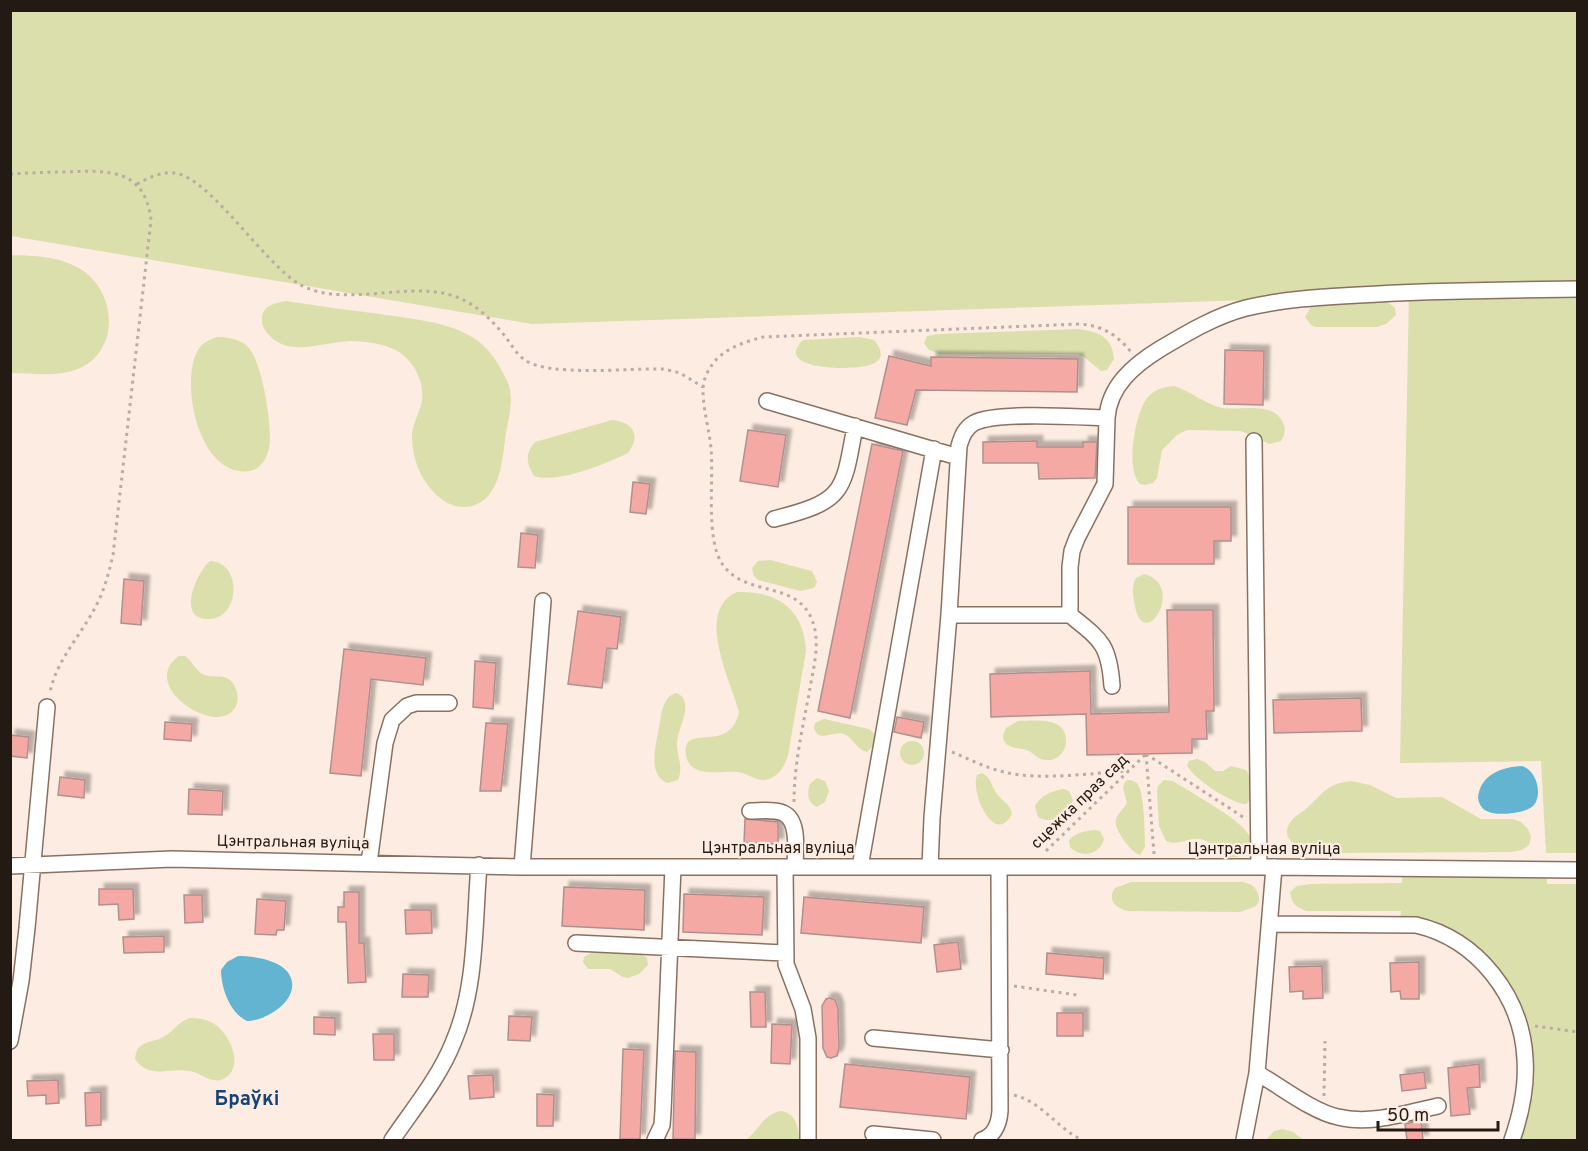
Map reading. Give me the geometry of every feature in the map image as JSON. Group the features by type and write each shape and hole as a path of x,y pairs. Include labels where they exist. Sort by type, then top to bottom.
{"street":[{"path":"1070,615 1072,551 1105,484 1107,408 1114,391 1139,364 1191,331 1217,319 1246,309 1308,298 1410,291 1578,289"},
{"path":"767,401 958,457"},
{"path":"930,867 958,457 962,435 968,427 987,418 1107,418"},
{"path":"774,519 814,507 836,493 847,472 855,426"},
{"path":"1244,1140 1257,1072 1271,924 1266,867 1258,827 1254,441"},
{"path":"860,867 934,450"},
{"path":"522,867 543,601"},
{"path":"949,615 1070,615 1102,643 1110,665 1112,686"},
{"path":"369,863 385,743 392,720 407,706 416,703 449,704"},
{"path":"10,1041 22,970 47,707"},
{"path":"750,811 778,812 790,819 794,828 785,953 789,974 803,1010 808,1038 808,1140"},
{"name":"Цэнтральная вуліца","path":"10,866 172,859 522,867 1266,867 1578,870"},
{"path":"392,1140 442,1065 461,1023 470,980 479,865"},
{"path":"655,1140 662,1125 663,1111 673,867"},
{"path":"982,1140 995,1131 999,1121 1001,1094 999,867"},
{"path":"1271,924 1400,924 1432,929 1461,944 1485,965 1504,991 1518,1023 1524,1049 1526,1076 1520,1116 1512,1140"},
{"path":"576,943 785,953"},
{"path":"873,1038 1001,1050"},
{"path":"1257,1072 1335,1117 1362,1120 1438,1106"},
{"path":"873,1134 933,1140"}],"path":[{"path":"10,174 105,171 127,177 137,184 150,207 150,235 113,555 101,596 59,667 47,707"},
{"path":"137,184 149,178 174,172 186,176 224,209 284,274 302,285 321,292 345,294 424,291 446,294 463,299 479,309 525,360 540,368 560,370 664,369 680,373 703,387"},
{"path":"938,746 1012,774 1129,771"},
{"path":"1146,754 1258,827"},
{"path":"1146,754 1155,867"},
{"name":"сцежка праз сад","path":"1029,867 1146,754"},
{"path":"1000,984 1077,995"},
{"path":"1518,1023 1578,1032"},
{"path":"1323,1112 1325,1041"},
{"path":"1001,1094 1024,1098 1035,1104 1082,1140"}],"green space":[{"path":"10,11 1577,11 1577,853 1546,853 1541,761 1400,763 1409,292 1308,298 532,324 11,236"},
{"path":"10,255 48,258 65,262 82,270 94,281 107,308 109,323 100,351 90,362 75,370 59,373 11,373"},
{"path":"286,301 428,321 451,327 472,337 484,346 505,376 510,389 511,401 501,468 486,499 476,504 458,507 438,497 423,479 416,461 412,437 413,427 422,403 422,388 417,372 408,359 384,345 370,342 350,341 296,347 276,341 265,329 262,316 270,306"},
{"path":"1386,301 1395,308 1396,315 1386,324 1377,327 1316,327 1311,325 1305,317 1311,307 1318,304"},
{"path":"1078,329 1092,331 1103,336 1111,345 1114,359 1107,370 1101,371 1083,356 1077,354 940,354 929,350 924,343 927,336 938,334"},
{"path":"217,337 233,339 247,346 262,379 268,410 269,448 263,463 250,471 232,469 218,460 206,445 198,426 191,384 193,365 200,347"},
{"path":"859,337 874,340 880,350 877,362 861,367 830,367 805,363 796,354 803,340"},
{"path":"1174,386 1222,408 1256,408 1272,411 1279,416 1284,425 1285,432 1281,441 1269,444 1241,431 1187,430 1177,435 1162,450 1157,478 1153,483 1140,484 1133,467 1134,441 1139,415 1143,404 1151,394"},
{"path":"612,420 626,424 633,431 634,441 628,453 568,475 543,478 534,476 529,467 528,458 535,442"},
{"path":"770,560 812,571 817,582 814,588 800,591 758,580 752,568 758,561"},
{"path":"210,561 221,564 228,570 234,590 227,610 219,617 209,619 199,617 193,612 191,604 195,584"},
{"path":"1144,574 1156,581 1162,590 1159,612 1153,620 1146,623 1140,619 1133,592 1136,578"},
{"path":"737,592 765,595 786,605 800,624 804,636 806,651 788,755 779,772 765,780 738,772 700,771 689,763 686,755 686,745 691,740 717,736 726,732 734,725 739,712 719,648 717,630 718,614 724,601"},
{"path":"179,656 185,656 205,675 225,677 232,682 238,700 229,714 217,717 202,714 187,706 175,695 168,682 168,669"},
{"path":"677,693 685,704 684,718 677,742 680,775 678,780 667,783 657,773 654,758 663,707 669,697"},
{"path":"824,719 869,729 876,735 874,745 867,752 860,749 844,734 819,735 814,728 815,723"},
{"path":"1018,721 1041,721 1061,727 1066,741 1063,752 1054,759 1046,760 1026,750 1006,744 1003,738 1006,728"},
{"path":"912,741 921,744 924,753 921,762 912,765 903,762 900,753 903,744"},
{"path":"1197,759 1205,762 1215,771 1223,771 1231,766 1246,770 1252,792 1246,804 1223,795 1196,776 1187,765 1189,761"},
{"path":"982,773 988,777 997,794 1010,807 1012,814 1005,823 998,824 985,814 977,793 976,783 977,775"},
{"path":"817,778 825,781 829,791 825,802 817,807 811,803 808,794 810,784"},
{"path":"1127,780 1137,783 1141,792 1145,847 1140,855 1132,850 1124,840 1116,824 1118,815 1127,803 1123,788"},
{"path":"1164,780 1173,781 1244,828 1252,844 1248,852 1233,857 1223,854 1204,840 1194,839 1176,843 1166,841 1159,826 1157,791 1158,786"},
{"path":"1351,781 1370,785 1396,798 1442,797 1481,819 1513,819 1521,822 1528,829 1531,837 1529,845 1522,850 1512,852 1322,853 1294,844 1287,834 1292,820 1331,787"},
{"path":"1064,789 1069,791 1073,800 1068,810 1054,819 1038,817 1035,806 1040,799 1051,792"},
{"path":"1094,830 1100,831 1104,839 1099,849 1085,854 1074,851 1070,847 1069,840 1074,836"},
{"path":"1403,869 1546,869 1547,884 1577,884 1577,1140 1512,1140 1520,1116 1518,1023 1474,953 1400,924 1401,911 1306,911 1295,905 1290,892 1297,886 1310,884 1402,883"},
{"path":"1131,882 1243,882 1255,888 1259,901 1256,906 1240,912 1127,911 1114,903 1112,896 1115,888"},
{"path":"593,952 641,954 647,958 648,965 639,974 628,978 610,969 588,969 583,962 584,957"},
{"path":"190,1018 213,1023 223,1032 232,1046 233,1069 224,1079 214,1080 182,1070 153,1071 135,1059 137,1050 143,1044 163,1037"},
{"path":"780,1111 793,1117 799,1140 746,1140 769,1116"},
{"path":"1283,1129 1293,1132 1304,1140 1266,1140 1274,1131"}],"water":[{"path":"1522,766 1531,772 1537,782 1537,800 1531,808 1505,814 1487,811 1480,805 1478,798 1480,790 1487,778 1499,770"},
{"path":"238,956 276,963 288,972 291,978 292,986 286,1002 263,1018 247,1021 241,1017 231,1006 225,992 221,970 227,962"}],"building":[{"path":"1225,350 1264,351 1263,405 1224,404"},
{"path":"889,356 931,366 931,357 1078,359 1077,392 916,390 907,425 875,418"},
{"path":"748,430 786,435 778,487 740,481"},
{"path":"1037,441 1037,447 1083,447 1083,442 1097,442 1095,478 1039,479 1038,463 983,463 983,442"},
{"path":"872,444 903,451 850,718 818,711"},
{"path":"633,482 650,484 646,514 630,512"},
{"path":"1128,507 1231,507 1231,541 1214,541 1214,564 1128,564"},
{"path":"521,533 538,535 535,568 518,567"},
{"path":"124,579 144,581 141,625 121,623"},
{"path":"1167,610 1213,610 1214,711 1206,711 1207,739 1192,739 1192,753 1087,755 1086,714 991,717 990,674 1090,671 1091,714 1169,712"},
{"path":"578,611 621,617 617,649 607,648 602,688 568,684"},
{"path":"344,649 426,658 423,685 371,679 361,776 330,773"},
{"path":"475,661 496,663 493,709 473,707"},
{"path":"1361,698 1362,731 1274,733 1273,700"},
{"path":"897,717 924,722 921,738 894,732"},
{"path":"165,722 192,724 191,741 164,739"},
{"path":"486,723 508,724 501,791 480,791"},
{"path":"10,735 29,737 27,758 10,756"},
{"path":"60,777 85,780 84,798 58,795"},
{"path":"189,789 223,791 222,815 188,814"},
{"path":"745,819 778,822 778,844 744,843"},
{"path":"564,887 645,890 644,930 562,926"},
{"path":"99,889 133,889 134,919 119,920 118,904 99,905"},
{"path":"344,892 359,892 359,943 364,943 366,982 348,983 346,922 338,922 338,907 344,907"},
{"path":"684,894 764,897 762,935 683,932"},
{"path":"184,895 202,895 203,922 185,923"},
{"path":"804,897 924,907 921,943 801,933"},
{"path":"257,899 286,901 284,930 277,930 276,935 255,934"},
{"path":"405,910 431,910 432,933 406,934"},
{"path":"164,936 164,952 124,953 123,937"},
{"path":"958,942 961,969 937,972 934,945"},
{"path":"1047,953 1104,958 1103,979 1046,974"},
{"path":"1419,962 1419,999 1401,999 1400,991 1391,992 1390,963"},
{"path":"1322,966 1323,998 1303,999 1303,991 1290,992 1289,967"},
{"path":"403,974 429,975 428,997 402,997"},
{"path":"750,992 765,992 766,1027 751,1027"},
{"path":"826,999 835,1000 838,1008 839,1048 837,1056 831,1058 827,1057 823,1048 822,1006"},
{"path":"1057,1013 1083,1013 1083,1036 1057,1036"},
{"path":"509,1016 532,1017 530,1041 508,1040"},
{"path":"314,1017 335,1018 335,1035 314,1034"},
{"path":"772,1024 792,1025 790,1064 771,1063"},
{"path":"373,1034 394,1034 394,1060 374,1060"},
{"path":"623,1049 644,1050 640,1139 620,1139"},
{"path":"675,1051 696,1052 695,1139 673,1139"},
{"path":"845,1064 970,1077 966,1119 840,1107"},
{"path":"1479,1064 1480,1087 1467,1088 1470,1114 1451,1116 1448,1068"},
{"path":"1424,1072 1426,1088 1402,1091 1400,1075"},
{"path":"493,1075 494,1097 470,1099 468,1076"},
{"path":"58,1080 59,1103 46,1104 46,1095 28,1096 27,1081"},
{"path":"101,1092 101,1125 86,1126 85,1093"},
{"path":"537,1094 554,1095 553,1126 537,1126"},
{"path":"1421,1120 1423,1140 1407,1140 1405,1124"}],"district":[{"name":"Браўкі","path":"247,1100"}]}
